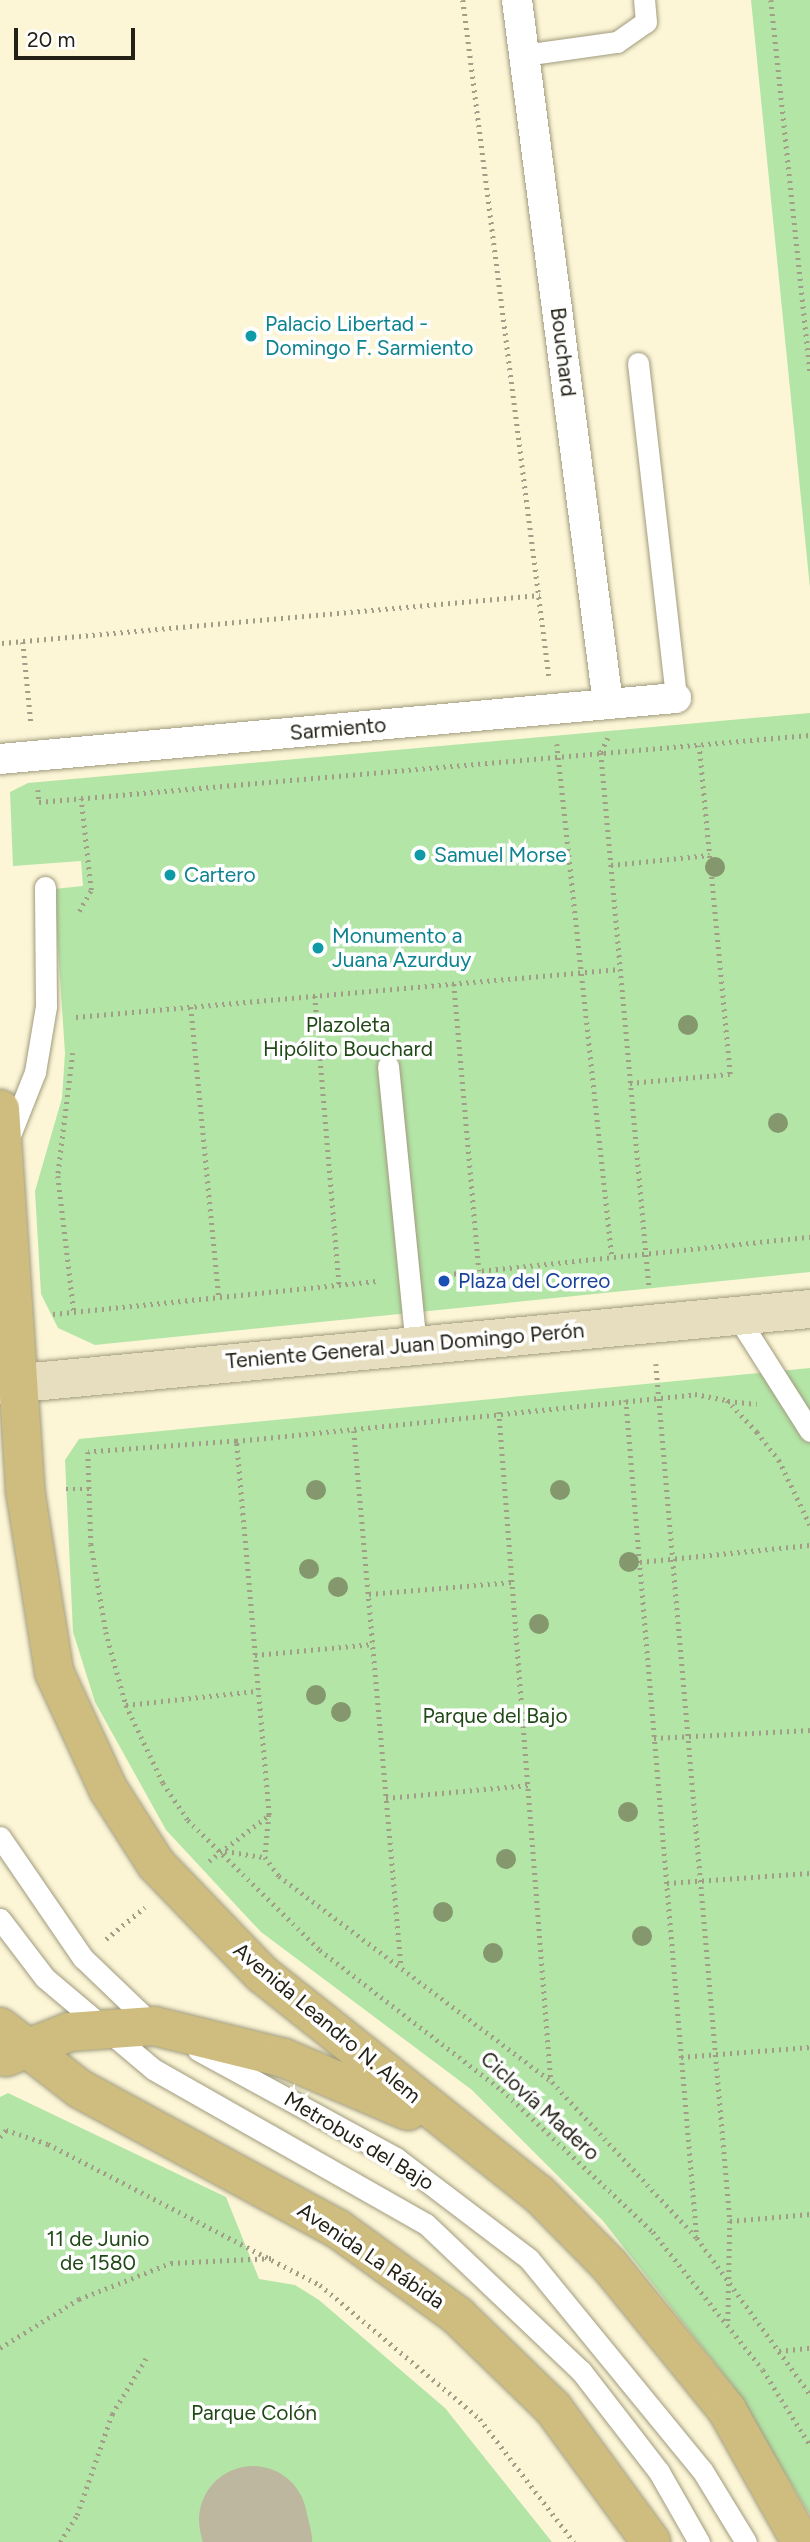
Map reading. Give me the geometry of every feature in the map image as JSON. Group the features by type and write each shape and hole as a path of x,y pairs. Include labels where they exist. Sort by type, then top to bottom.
{"main road":[{"name":"Avenida Leandro N. Alem","path":"0,1109 8,1384 54,1672 108,1789 174,1884 262,1974 464,2138"},
{"name":"Teniente General Juan Domingo Perón","path":"8,1384 810,1309"},
{"path":"8,2045 98,2026 154,2026 240,2043 316,2068 464,2138 539,2194 610,2266 727,2410 801,2542"},
{"name":"Avenida La Rábida","path":"8,2045 80,2089 338,2229 458,2316 553,2408 651,2542"}],"street":[{"name":"Bouchard","path":"517,0 616,704"},
{"name":"Sarmiento","path":"0,759 676,698"}],"lane":[{"path":"524,55 617,42 646,22 644,0"},
{"path":"638,363 676,698"},
{"path":"2,1151 35,1072 46,1006 45,887"},
{"path":"388,1066 416,1345"},
{"path":"737,1316 810,1431"},
{"name":"Metrobus del Bajo","path":"0,1837 83,1958 154,2026 396,2158 529,2259 702,2470 746,2542"},
{"name":"Metrobus del Bajo","path":"0,1919 45,1978 98,2026 153,2069 426,2224 581,2371 659,2472 699,2542"}],"path":[{"path":"463,0 540,595 612,1257"},
{"path":"771,0 810,372"},
{"path":"2,643 540,595"},
{"path":"616,704 601,753 675,1559 730,2221 728,2322"},
{"path":"39,802 810,735"},
{"path":"630,1083 730,1074 699,745"},
{"path":"611,866 709,855"},
{"path":"74,1031 74,1017 620,969"},
{"path":"454,984 479,1271"},
{"path":"315,996 339,1285"},
{"path":"191,1007 219,1296"},
{"path":"73,1045 58,1176 74,1312 810,1237"},
{"path":"265,1857 269,1815 236,1441 354,1431 499,1412 660,1396 727,1400 779,1460 810,1525"},
{"path":"626,1400 696,2238"},
{"path":"499,1412 551,2082"},
{"path":"354,1431 401,1965"},
{"name":"Ciclovía Madero","path":"236,1441 88,1452 98,1591 126,1706 175,1801 320,1950 542,2125 653,2232 728,2322 810,2445"},
{"path":"640,1562 810,1545"},
{"path":"369,1594 513,1582"},
{"path":"255,1655 373,1644"},
{"path":"126,1706 258,1691"},
{"path":"654,1738 810,1730"},
{"path":"386,1798 528,1785"},
{"path":"83,1958 174,1884 224,1851 269,1815"},
{"path":"224,1851 265,1857 305,1898 401,1965 551,2082 696,2238 810,2394"},
{"path":"667,1883 810,1872"},
{"path":"681,2057 810,2046"},
{"path":"0,2137 6,2130 48,2144 277,2259 320,2285 480,2419 574,2542"},
{"path":"730,2221 810,2214"},
{"path":"0,2348 79,2299 171,2263 277,2259"},
{"path":"779,2351 810,2348"},
{"path":"60,2542 77,2515 112,2414 148,2355"}],"green space":[{"path":"751,0 810,0 810,588"},
{"name":"Plazoleta Hipólito Bouchard","path":"810,713 810,1272 95,1345 58,1328 41,1294 35,1191 62,1098 65,1053 54,889 83,886 81,861 13,866 10,792 28,783"},
{"name":"Parque del Bajo","path":"810,1368 810,2515 733,2386 603,2221 472,2090 261,1932 166,1830 95,1702 73,1632 65,1460 79,1439"},
{"path":"8,2093 226,2197 259,2279 295,2285 319,2300 445,2408 552,2542 0,2542 0,2097"}],"taxiway":[{"path":"253,2520 258,2542"}],"place":[{"name":"Palacio Libertad - Domingo F. Sarmiento","path":"251,336"},
{"name":"Samuel Morse","path":"420,855"},
{"name":"Cartero","path":"170,875"},
{"name":"Monumento a Juana Azurduy","path":"318,948"},
{"name":"Plaza del Correo","path":"444,1281"}],"park label":[{"name":"11 de Junio de 1580","path":"98,2251"},
{"name":"Parque Colón","path":"254,2413"}]}
